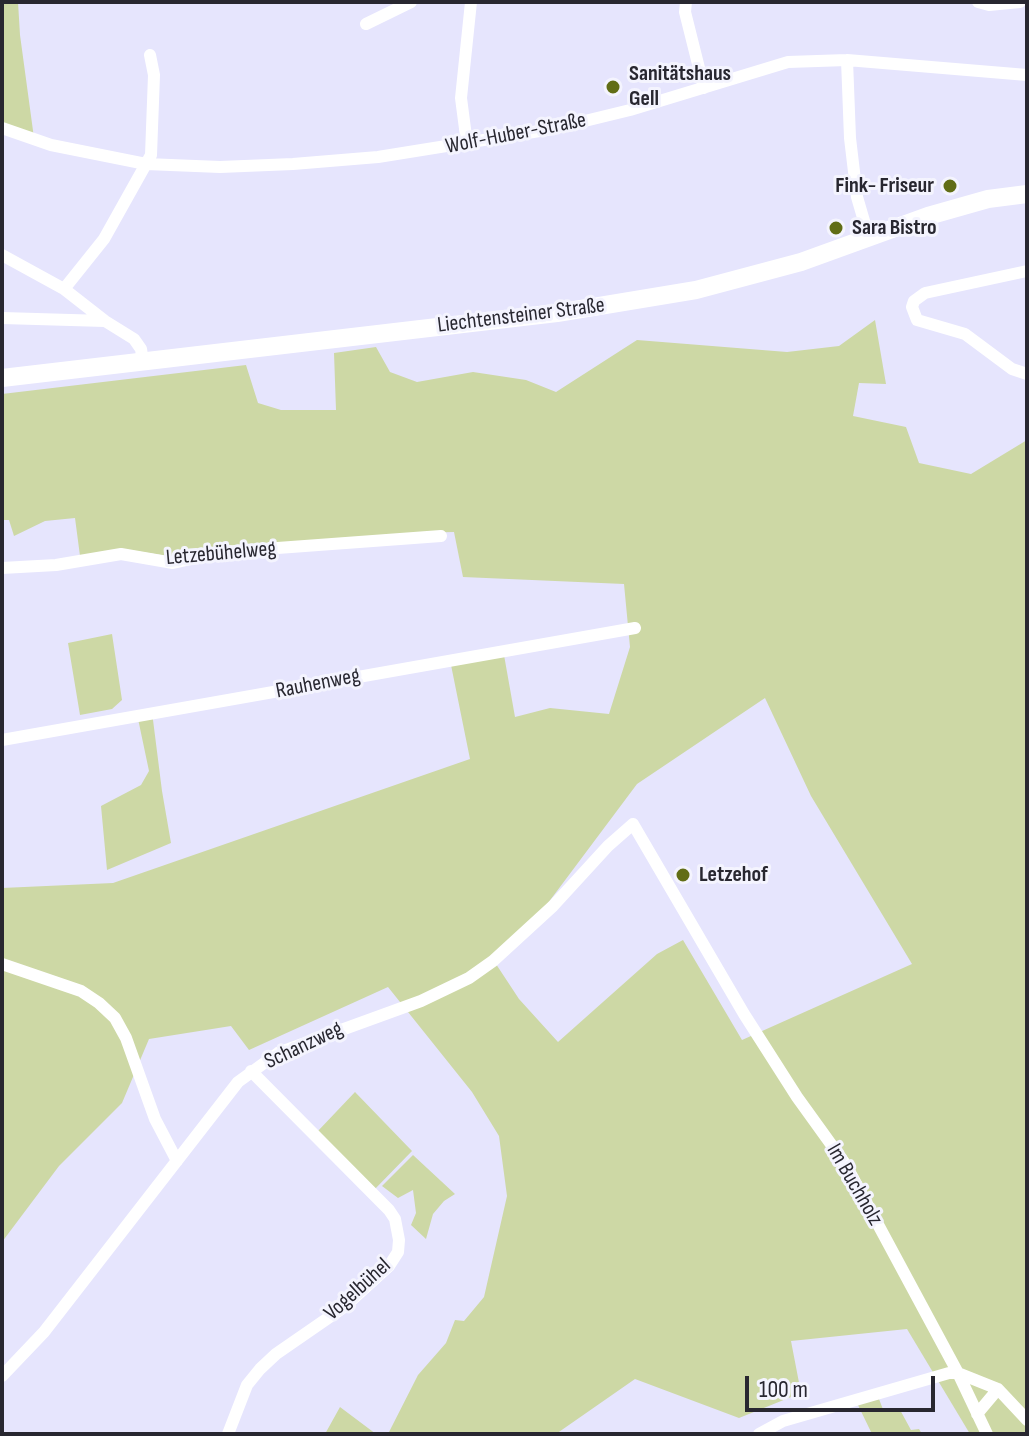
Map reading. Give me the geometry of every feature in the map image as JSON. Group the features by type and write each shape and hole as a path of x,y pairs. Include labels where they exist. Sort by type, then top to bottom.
{"main road":[{"name":"Liechtensteiner Straße","path":"2,378 557,313 696,290 801,262 957,207 1027,194"}],"street":[{"path":"366,24 411,2"},
{"path":"467,144 461,98 471,2"},
{"path":"686,2 685,12 704,88"},
{"path":"978,2 989,5 1020,2"},
{"path":"64,289 104,239 151,155 154,75 150,55"},
{"path":"847,60 850,138 857,197 869,238"},
{"name":"Wolf-Huber-Straße","path":"2,128 51,145 146,164 220,167 293,164 378,157 552,129 788,62 847,60 1027,75"},
{"path":"2,255 64,289 134,339 141,349 143,362"},
{"path":"1027,271 925,293 914,301 912,307 917,320 965,334 1012,369 1027,374"},
{"path":"2,318 105,321"},
{"name":"Letzebühelweg","path":"2,568 56,565 121,554 173,563 223,552 441,536"},
{"name":"Rauhenweg","path":"2,740 635,628"},
{"name":"Schanzweg","path":"2,1376 44,1332 238,1082 289,1048 421,1001 469,978 493,961 553,906 608,846 633,824"},
{"name":"Im Buchholz","path":"633,824 744,1014 797,1097 846,1165 958,1373 987,1434"},
{"path":"2,964 81,991 115,1018 126,1038 155,1119 177,1161"},
{"name":"Vogelbühel","path":"228,1434 247,1385 260,1369 276,1354 344,1307 389,1266 398,1252 399,1240 395,1219 389,1210 251,1071"},
{"path":"759,1434 783,1421 949,1373 958,1373 998,1389 1027,1420"},
{"path":"977,1414 998,1389"}],"green space":[{"path":"2,2 18,2 34,138 2,128"},
{"path":"875,320 886,384 859,383 853,416 906,427 919,463 971,474 1027,440 1027,1434 970,1434 907,1329 791,1341 801,1393 739,1418 635,1379 556,1434 388,1434 418,1375 446,1343 455,1320 464,1321 484,1297 507,1196 499,1136 472,1092 388,987 249,1050 231,1026 149,1039 122,1103 59,1166 2,1242 2,888 113,883 470,759 451,665 504,655 515,717 550,708 609,714 630,647 624,584 463,577 454,532 413,533 174,557 123,549 80,556 75,518 45,521 14,536 9,520 2,520 2,394 246,365 258,403 281,410 336,410 334,353 376,347 390,372 417,382 473,372 526,380 556,392 637,340 787,352 839,346","holes":["765,698 811,796 912,964 742,1040 683,940 657,954 558,1042 519,999 494,961 548,903 637,784"]},
{"path":"112,634 122,700 112,709 80,715 68,643"},
{"path":"152,712 171,843 107,870 101,806 141,785 149,771 137,714"},
{"path":"355,1092 412,1151 374,1190 317,1132"},
{"path":"413,1155 455,1194 433,1214 426,1239 411,1225 416,1213 413,1190 398,1198 382,1186"},
{"path":"879,1399 884,1412 899,1408 911,1430 919,1429 922,1434 872,1434 857,1403"},
{"path":"340,1407 376,1434 325,1434"}],"place":[{"name":"Sanitätshaus Gell","path":"613,87"},
{"name":"Fink- Friseur","path":"950,186"},
{"name":"Sara Bistro","path":"836,228"},
{"name":"Letzehof","path":"683,875"}]}
